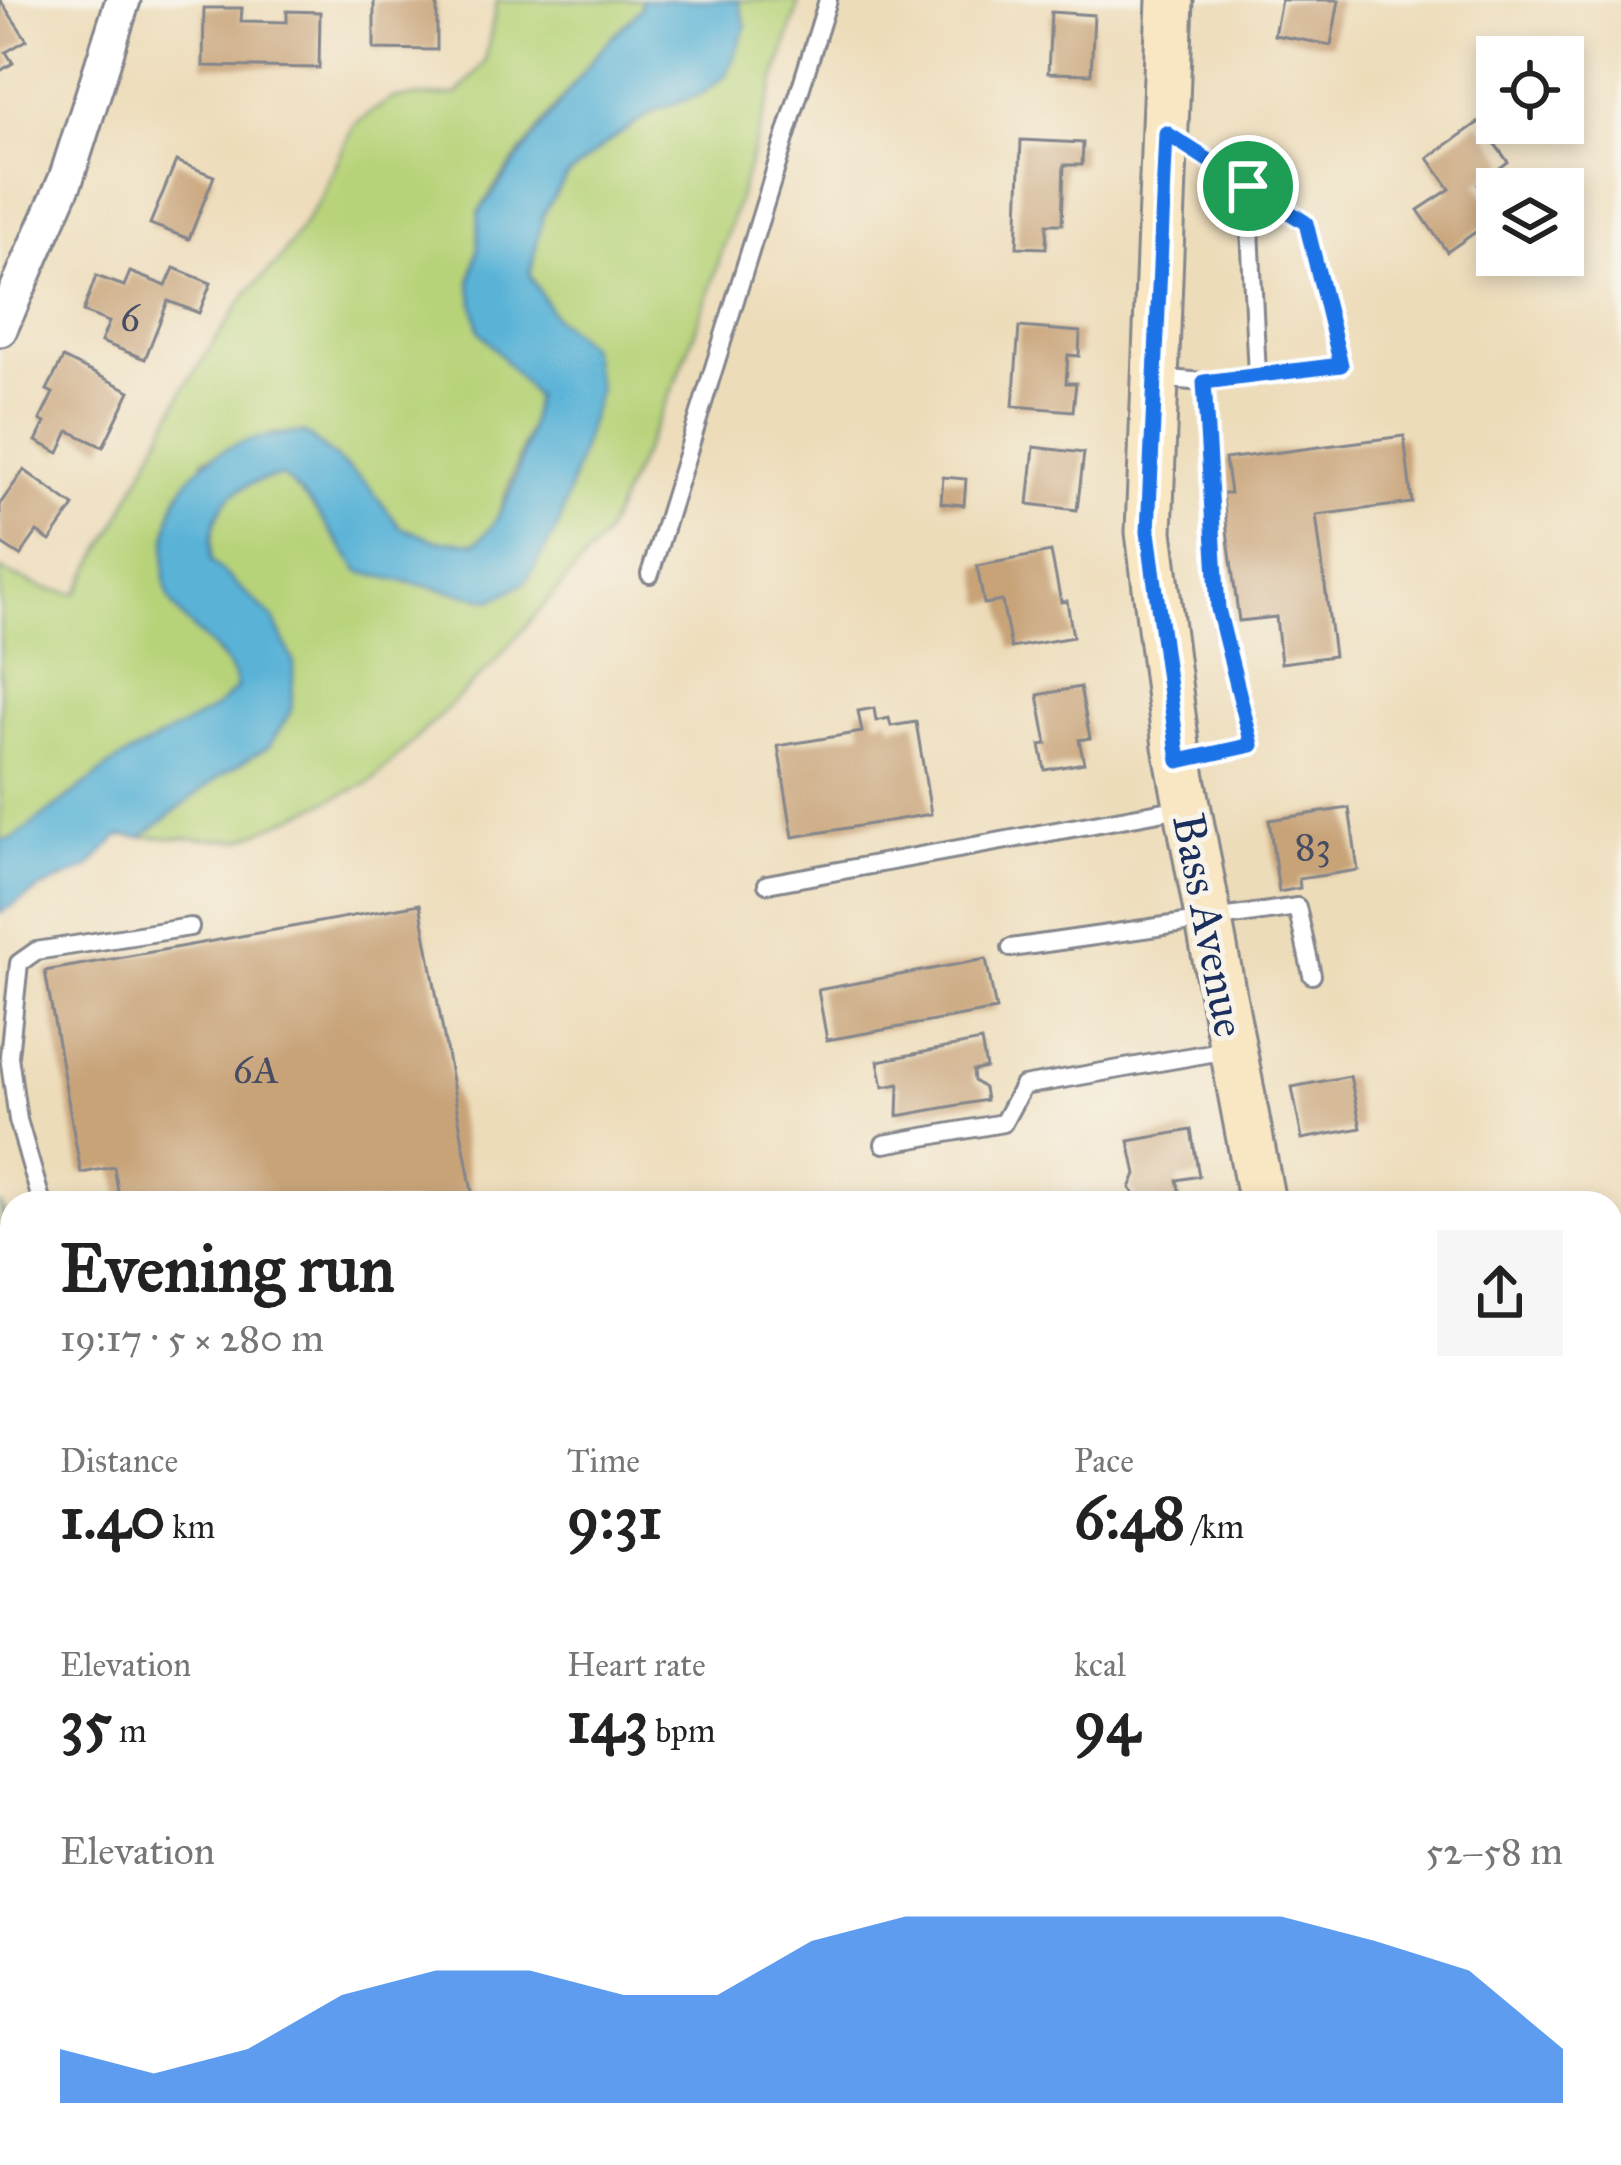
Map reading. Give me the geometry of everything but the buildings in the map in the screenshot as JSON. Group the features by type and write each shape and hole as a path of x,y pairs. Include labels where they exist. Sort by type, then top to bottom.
{"main road":[{"name":"Bass Avenue","path":"1171,0 1148,532 1179,761 1260,1191"}],"street":[{"path":"2,317 66,179 123,0"}],"lane":[{"path":"650,574 828,0"},
{"path":"1155,378 1204,382 1341,365 1306,223 1166,133"},
{"path":"1248,186 1257,376"},
{"path":"1179,761 1252,745 1218,609 1204,382"},
{"path":"767,884 1188,807"},
{"path":"1011,948 1298,907 1312,976"},
{"path":"38,1191 18,1120 9,1056 19,963 36,951 190,927"},
{"path":"884,1144 1003,1124 1023,1086 1234,1049"}],"green space":[{"path":"497,0 642,0 641,9 598,52 479,212 470,283 535,396 531,423 493,530 475,543 437,541 399,527 367,484 305,433 274,434 203,459 216,653 234,670 237,688 214,709 114,763 13,839 0,840 0,570 43,588 76,594 186,385 248,292 279,261 321,198 354,124 393,98 457,95 485,62"},
{"path":"738,0 798,0 709,293 676,382 603,538 493,664 371,782 241,840 142,837 220,776 269,746 294,663 274,619 211,562 219,512 236,492 283,475 311,504 360,572 493,600 588,345 555,318 530,275 543,214 567,176 608,142 656,110 702,94 746,27"}],"water":[{"path":"642,0 738,0 746,27 727,74 702,94 656,110 608,142 567,176 543,214 530,275 555,318 588,345 599,390 559,525 526,582 493,600 360,572 311,504 283,476 236,492 219,513 211,561 274,619 294,663 291,711 269,746 220,776 142,837 119,836 88,868 0,913 0,840 13,839 114,763 214,709 237,688 227,663 178,612 165,581 170,518 179,494 209,459 252,440 305,433 367,484 400,527 437,541 475,543 498,516 516,476 535,396 479,330 470,283 479,212 598,52 640,9"}],"route":[{"path":"1166,133 1248,186 1306,223 1341,365 1204,382 1218,609 1252,745 1179,761 1148,532 1166,133"}]}
